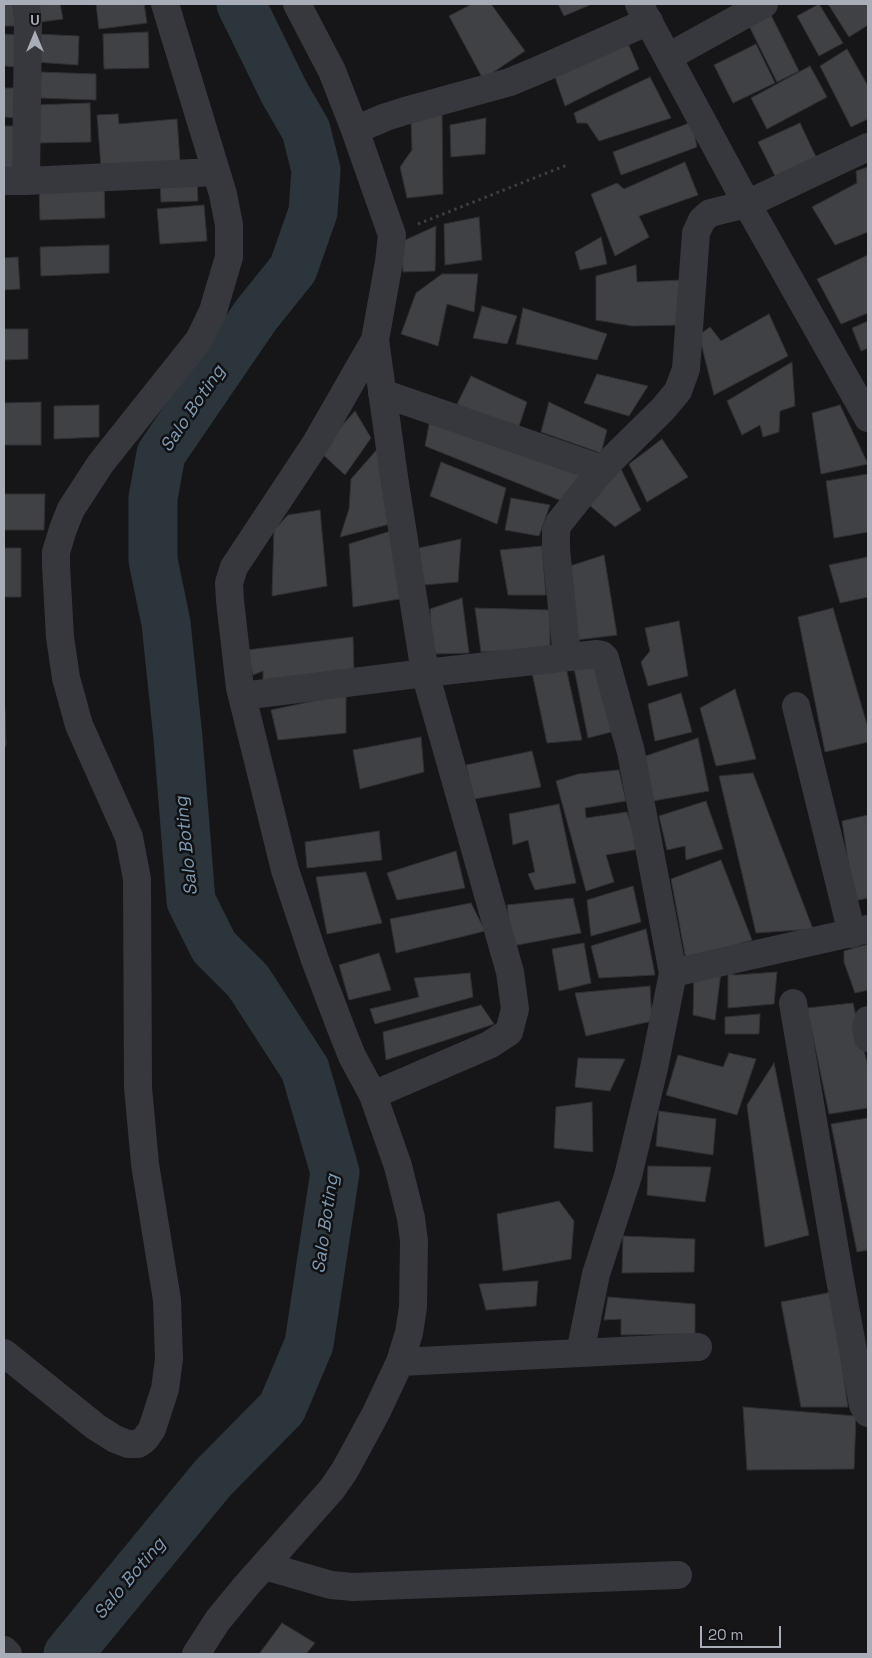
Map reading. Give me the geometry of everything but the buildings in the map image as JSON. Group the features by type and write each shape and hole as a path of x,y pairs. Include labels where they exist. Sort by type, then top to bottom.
{"street":[{"path":"26,4 28,21 15,181 215,172"},
{"path":"4,1353 96,1427 114,1438 128,1444 138,1444 145,1440 152,1429 165,1389 168,1366 167,1300 145,1164 138,1087 137,879 130,837 79,725 66,678 60,637 56,552 71,509 102,463 200,340 214,311 222,288 229,257 229,225 222,194 165,4"},
{"path":"297,4 332,71 392,235 375,340 395,487 425,673 510,972 515,1010 509,1032 488,1044 373,1095"},
{"path":"668,57 764,4"},
{"path":"355,130 386,117 510,82 541,70 644,13 747,204 868,417"},
{"path":"567,657 556,549 556,530 559,523 602,469 675,395 686,369 696,233 702,220 710,213 747,204 868,146"},
{"path":"196,1654 218,1620 332,1489 345,1470 376,1413 400,1362 409,1333 413,1307 414,1241 411,1218 398,1166 373,1095 347,1044 285,870 237,671 229,583 234,567 316,443 375,340"},
{"path":"382,392 602,469"},
{"path":"242,696 567,657 597,654 605,658 631,752 673,973 654,1068 630,1167 596,1274 580,1353"},
{"path":"673,973 860,931 796,706"},
{"path":"792,1003 863,1405 868,1413"},
{"path":"868,1020 866,1027 868,1038"},
{"path":"400,1362 698,1347"},
{"path":"264,1566 331,1585 354,1587 678,1575"},
{"path":"4,1650 8,1654"}],"path":[{"path":"392,235 567,165"}],"waterway":[{"name":"Salo Boting","path":"68,1654 213,1478 282,1408 309,1344 335,1172 305,1069 248,981 214,947 191,901 178,738 166,623 153,560 153,498 161,454 256,315 293,269 313,212 316,170 306,130 284,92 241,4"}]}
